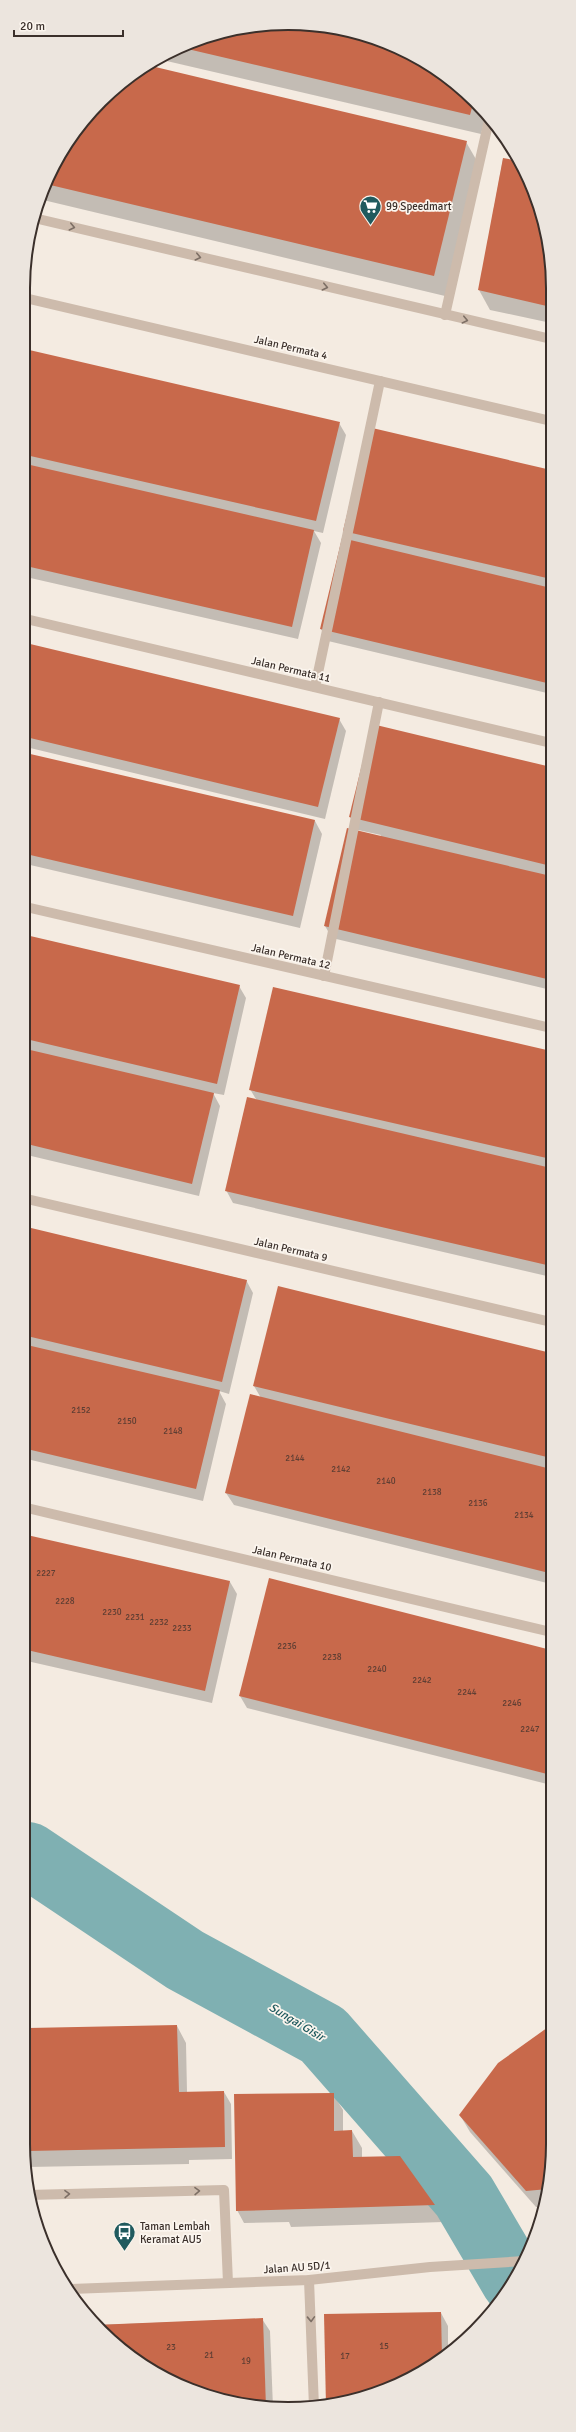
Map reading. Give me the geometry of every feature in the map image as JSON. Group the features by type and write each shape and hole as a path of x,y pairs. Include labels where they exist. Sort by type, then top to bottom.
{"street":[{"path":"446,315 488,125"},
{"path":"40,219 546,338"},
{"name":"Jalan Permata 4","path":"30,299 546,420"},
{"path":"315,687 380,380"},
{"name":"Jalan Permata 11","path":"30,620 546,742"},
{"path":"324,976 379,702"},
{"name":"Jalan Permata 12","path":"30,908 546,1027"},
{"name":"Jalan Permata 9","path":"30,1201 546,1321"},
{"name":"Jalan Permata 10","path":"30,1509 546,1631"},
{"path":"35,2195 224,2190 228,2283"},
{"name":"Jalan AU 5D/1","path":"74,2289 309,2280 430,2267 517,2261"},
{"path":"309,2280 314,2400"}],"building":[{"path":"288,30 322,32 338,35 387,50 431,73 458,94 472,108 470,115 190,50 221,39 254,32"},
{"path":"155,67 467,141 434,276 52,185 73,145 94,118 131,83"},
{"path":"503,158 511,160 526,189 537,221 544,254 546,306 478,290"},
{"path":"30,350 340,422 316,521 30,456"},
{"path":"368,427 546,469 546,578 343,531"},
{"path":"30,465 314,530 292,627 30,567"},
{"path":"342,538 546,587 546,683 320,629"},
{"path":"30,644 340,718 318,807 30,738"},
{"path":"372,724 546,766 546,865 349,817"},
{"path":"30,754 315,820 293,916 30,855"},
{"path":"347,828 546,875 546,979 324,926"},
{"path":"30,936 240,985 217,1084 30,1040"},
{"path":"273,987 546,1050 546,1158 249,1090"},
{"path":"30,1050 214,1093 192,1184 30,1145"},
{"path":"247,1097 546,1167 546,1265 225,1191"},
{"path":"30,1228 247,1280 222,1382 30,1337"},
{"path":"278,1286 546,1352 546,1457 253,1386"},
{"path":"30,1346 220,1390 196,1489 30,1450"},
{"path":"250,1394 546,1468 546,1568 545,1572 225,1493"},
{"path":"30,1536 230,1581 205,1691 30,1651"},
{"path":"269,1578 546,1649 546,1774 239,1696"},
{"path":"177,2025 179,2092 224,2091 225,2147 30,2151 30,2028"},
{"path":"546,2029 546,2144 542,2190 526,2191 459,2115 498,2063"},
{"path":"334,2093 334,2131 352,2130 353,2157 400,2156 435,2205 236,2211 234,2094"},
{"path":"441,2312 442,2351 417,2367 387,2382 355,2393 326,2399 324,2314"},
{"path":"263,2318 266,2401 254,2400 221,2393 174,2375 145,2359 131,2349 105,2325"}],"waterway":[{"name":"Sungai Gisir","path":"30,1856 185,1960 323,2035 464,2196 510,2274"}],"place":[{"name":"99 Speedmart","path":"371,226"},
{"name":"Taman Lembah Keramat AU5","path":"125,2252"}]}
